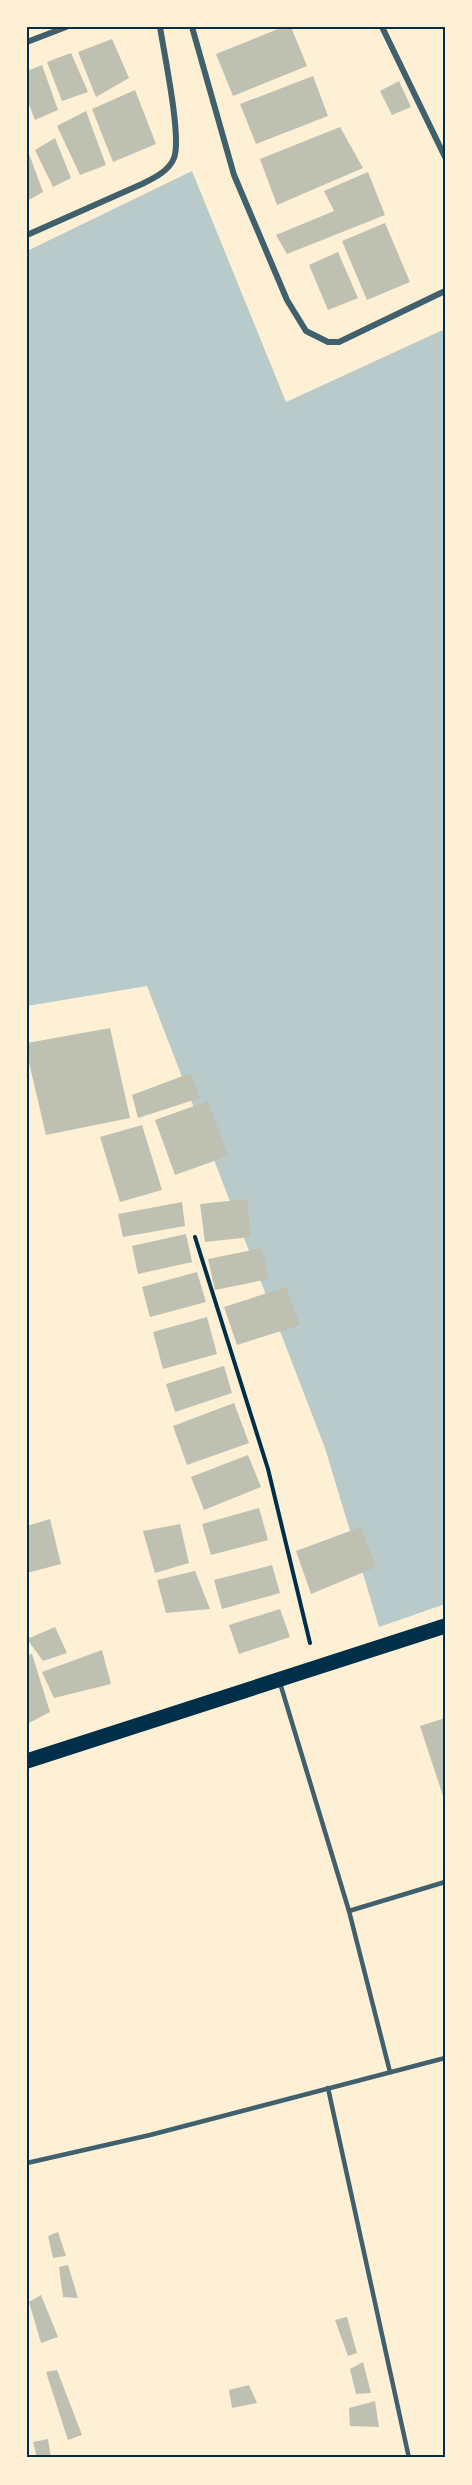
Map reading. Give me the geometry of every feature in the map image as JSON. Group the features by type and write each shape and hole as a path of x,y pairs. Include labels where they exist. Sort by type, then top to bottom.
{"main road":[{"path":"27,1761 445,1626"}],"street":[{"path":"27,42 66,27"},
{"path":"27,235 142,184 171,165 178,145 160,27"},
{"path":"192,27 234,175 287,300 306,331 328,342 339,342 445,291"},
{"path":"382,27 445,157"}],"lane":[{"path":"279,1680 349,1911 390,2072"},
{"path":"349,1911 445,1882"},
{"path":"27,2163 150,2135 445,2058"},
{"path":"328,2088 409,2458"}],"path":[{"path":"195,1237 268,1469 316,1668"}],"shaded area":[{"path":"192,171 286,402 445,329 445,1604 379,1627 325,1448 147,986 27,1006 27,251"}],"building":[{"path":"283,27 291,27 307,66 233,96 216,54"},
{"path":"112,39 129,78 96,97 78,52"},
{"path":"71,53 88,92 62,101 47,62"},
{"path":"42,65 58,110 35,120 27,99 27,71"},
{"path":"313,76 328,116 256,144 240,104"},
{"path":"399,81 411,107 392,115 380,91"},
{"path":"135,90 156,144 113,162 92,109"},
{"path":"86,111 106,165 80,175 57,126"},
{"path":"340,127 363,168 277,205 260,159"},
{"path":"55,138 71,178 53,187 35,150"},
{"path":"27,148 43,192 27,201"},
{"path":"368,172 385,215 287,254 276,235 334,211 324,191"},
{"path":"385,223 410,282 367,300 342,241"},
{"path":"338,252 358,298 328,310 309,265"},
{"path":"110,1028 130,1118 46,1135 27,1054 27,1043"},
{"path":"191,1073 200,1098 138,1118 132,1095"},
{"path":"208,1101 228,1156 175,1175 155,1120"},
{"path":"142,1125 162,1190 120,1202 100,1137"},
{"path":"247,1199 251,1237 205,1242 200,1204"},
{"path":"182,1202 185,1226 123,1237 118,1214"},
{"path":"186,1234 192,1262 138,1274 132,1246"},
{"path":"262,1248 269,1279 215,1290 208,1259"},
{"path":"197,1272 206,1302 150,1317 142,1287"},
{"path":"286,1287 300,1325 237,1345 224,1307"},
{"path":"207,1317 217,1354 163,1369 153,1332"},
{"path":"224,1366 232,1393 175,1412 166,1384"},
{"path":"234,1403 249,1443 187,1465 173,1426"},
{"path":"248,1455 261,1487 204,1510 191,1477"},
{"path":"259,1508 268,1540 211,1555 202,1524"},
{"path":"50,1519 61,1564 27,1573 27,1526"},
{"path":"180,1524 189,1563 155,1573 143,1531"},
{"path":"361,1527 376,1567 311,1594 296,1551"},
{"path":"272,1565 280,1593 222,1609 214,1580"},
{"path":"195,1571 210,1609 166,1613 157,1580"},
{"path":"280,1609 290,1637 239,1654 229,1625"},
{"path":"55,1627 67,1653 43,1661 27,1639"},
{"path":"102,1650 111,1684 54,1698 42,1672"},
{"path":"32,1654 50,1712 27,1724 27,1655"},
{"path":"445,1718 445,1802 420,1726"},
{"path":"58,2232 66,2256 53,2258 48,2236"},
{"path":"68,2265 78,2298 63,2297 59,2267"},
{"path":"41,2295 58,2337 41,2343 29,2302"},
{"path":"347,2317 357,2353 348,2356 335,2320"},
{"path":"363,2362 371,2393 356,2394 350,2369"},
{"path":"57,2370 82,2435 68,2440 46,2372"},
{"path":"249,2385 257,2403 232,2408 229,2390"},
{"path":"375,2401 379,2427 350,2426 349,2408"},
{"path":"48,2439 51,2458 37,2458 33,2442"}]}
